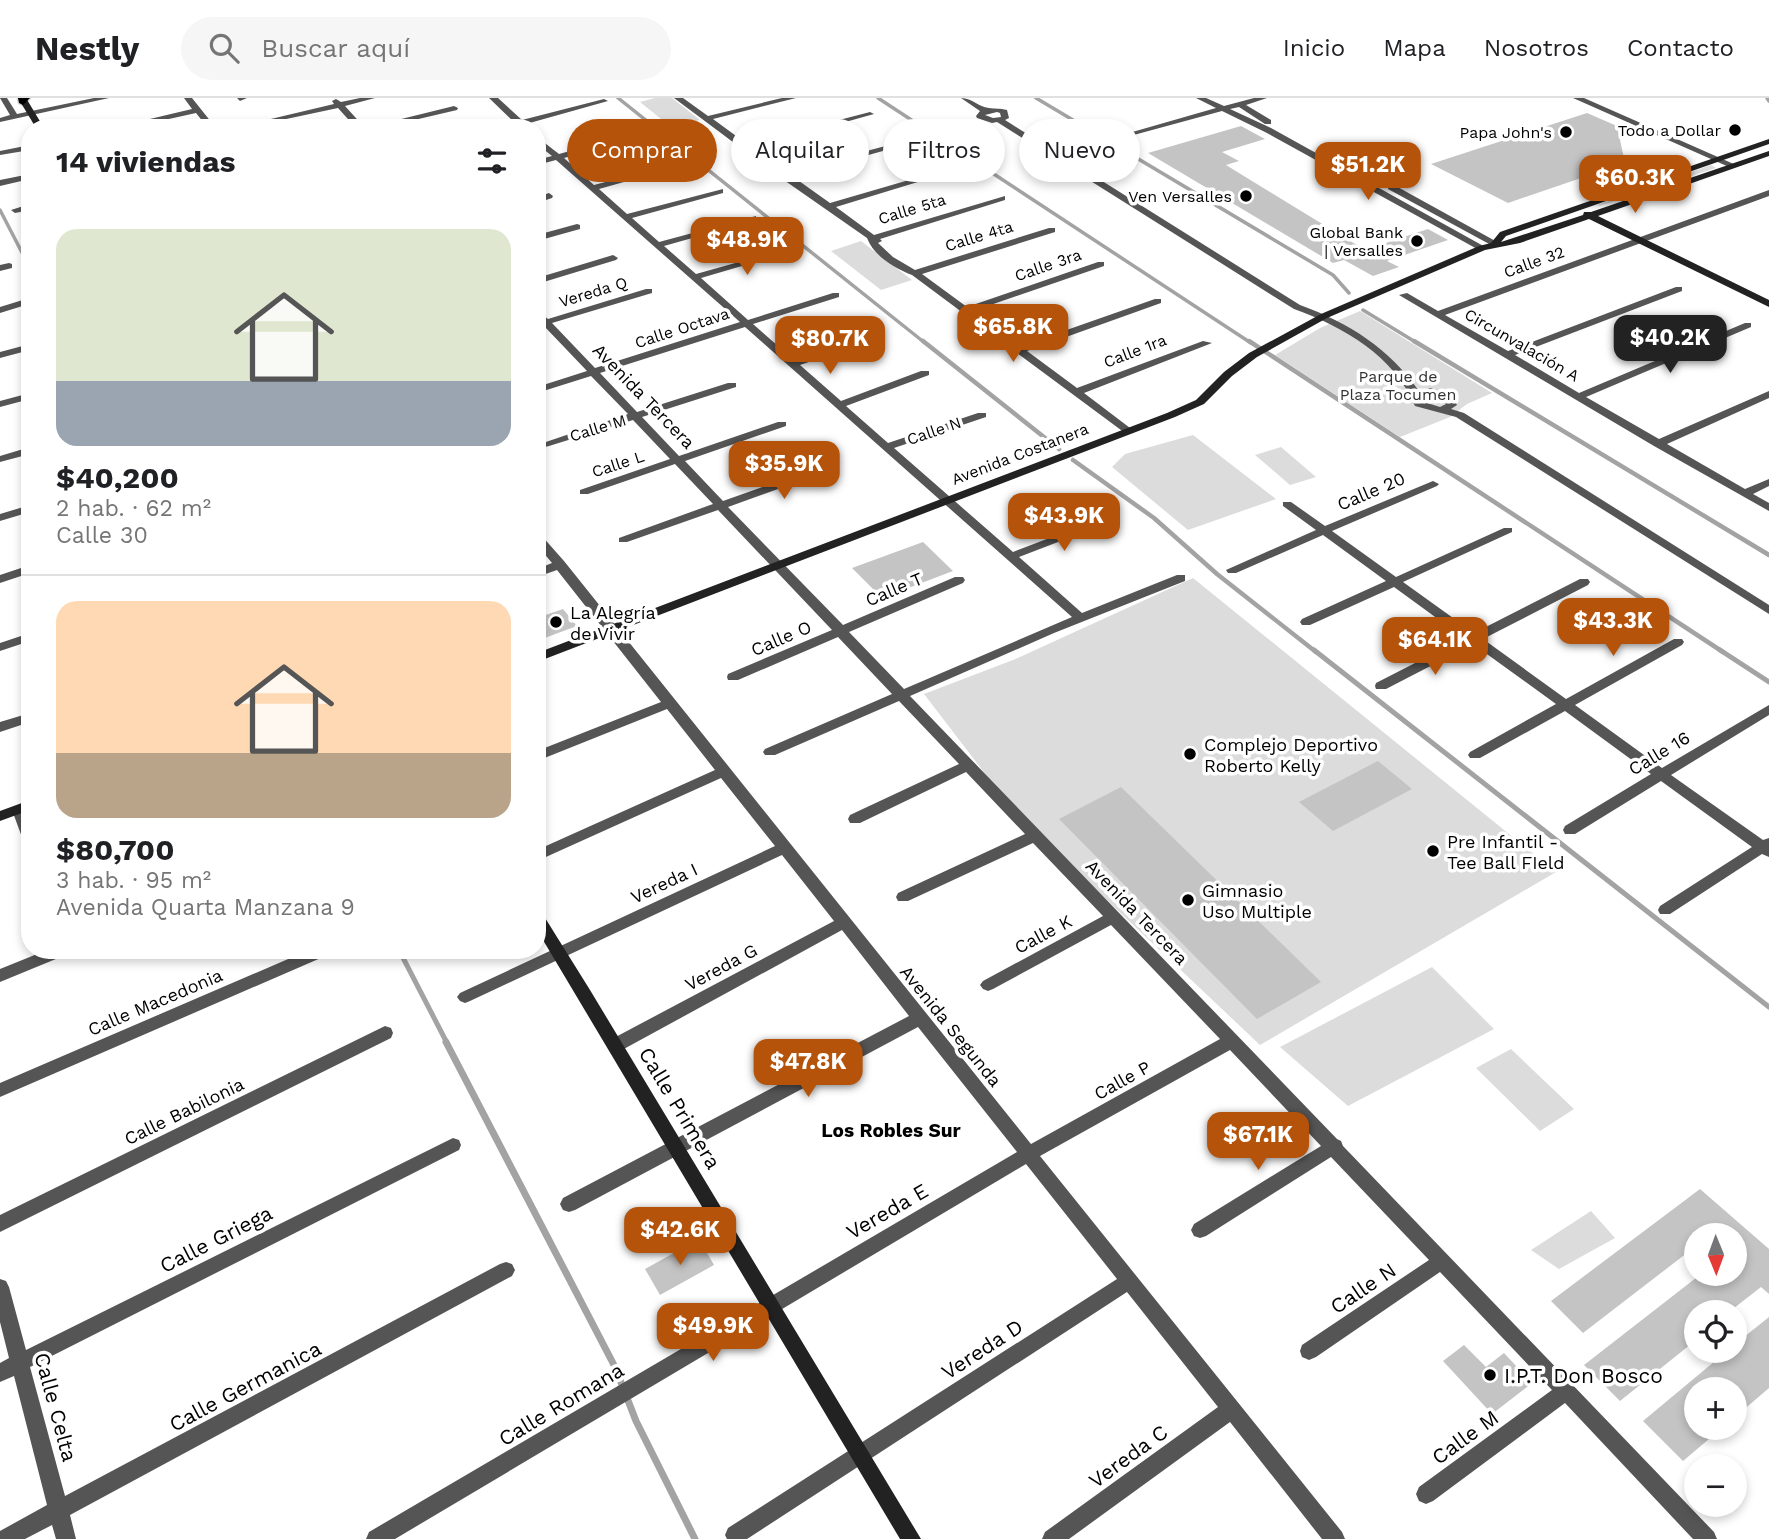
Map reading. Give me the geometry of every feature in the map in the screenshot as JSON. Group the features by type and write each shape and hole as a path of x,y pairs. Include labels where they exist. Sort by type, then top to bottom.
{"street":[{"path":"3,98 15,117"},
{"path":"0,120 105,98"},
{"path":"188,98 204,119"},
{"path":"273,119 336,102 371,98"},
{"path":"678,98 731,136"},
{"path":"687,98 708,115 708,118"},
{"path":"708,118 792,98"},
{"path":"965,98 985,111 980,113 981,118 999,120 1265,288 1297,307 1324,316 1378,349 1418,391 1419,404 1460,415 1769,610"},
{"path":"1200,98 1304,150 1482,247"},
{"path":"1220,98 1238,105 1494,243"},
{"path":"1140,132 1263,98"},
{"path":"1577,98 1718,159"},
{"path":"1597,98 1730,160"},
{"path":"23,99 34,119"},
{"path":"496,99 515,119"},
{"path":"545,119 604,101"},
{"path":"336,102 352,119"},
{"path":"407,119 454,108"},
{"path":"156,119 197,110"},
{"path":"851,119 870,114"},
{"name":"Avenida Costanera","path":"546,655 1200,402 1228,374 1253,355 1324,316 1482,247 1517,241 1594,214 1730,160 1769,141"},
{"path":"546,147 1081,618"},
{"path":"1304,150 1316,147"},
{"path":"0,153 21,149"},
{"name":"Avenida Costanera","path":"1494,243 1503,234 1718,159 1743,162 1769,153"},
{"path":"546,161 567,155"},
{"path":"0,183 21,178"},
{"path":"592,188 613,182"},
{"path":"792,182 871,239 875,246 903,268 915,273 1129,431"},
{"path":"827,208 912,182"},
{"path":"625,217 720,191"},
{"name":"Calle 32","path":"1438,314 1769,193"},
{"name":"Calle 5ta","path":"871,239 1002,198"},
{"path":"1581,207 1769,304"},
{"path":"15,210 21,208"},
{"path":"657,245 753,218"},
{"path":"546,236 577,227"},
{"name":"Calle 4ta","path":"915,273 1052,230"},
{"path":"1644,239 1769,297"},
{"path":"695,277 790,249"},
{"path":"546,278 613,258"},
{"name":"Calle 3ra","path":"966,310 1101,264"},
{"path":"1507,355 1679,289"},
{"name":"Vereda Q","path":"546,318 649,292"},
{"name":"Calle Octava","path":"546,387 836,295"},
{"name":"Circunvalación A","path":"1404,295 1769,508"},
{"path":"1020,350 1158,301"},
{"path":"0,310 21,304"},
{"path":"1580,396 1748,325"},
{"name":"Avenida Tercera","path":"546,326 679,460 1335,1146 1702,1537"},
{"path":"792,364 874,337"},
{"name":"Calle 1ra","path":"1076,392 1207,343"},
{"path":"0,355 21,349"},
{"path":"839,405 925,373"},
{"name":"Calle M","path":"546,444 732,385"},
{"path":"1418,391 1443,393 1451,398 1452,405 1460,415"},
{"path":"1658,444 1769,394"},
{"path":"0,404 21,398"},
{"path":"1441,410 1452,405"},
{"name":"Calle N","path":"886,447 982,415"},
{"name":"Calle L","path":"584,492 782,424"},
{"path":"0,459 21,453"},
{"path":"622,540 835,466"},
{"path":"1745,494 1769,482"},
{"name":"Calle 20","path":"1232,570 1433,484"},
{"path":"1287,504 1661,775 1767,847 1665,910"},
{"path":"0,518 21,512"},
{"path":"1012,555 1106,520"},
{"path":"1306,622 1508,530"},
{"name":"Avenida Segunda","path":"546,548 1335,1539"},
{"path":"546,569 560,564"},
{"path":"0,579 21,572"},
{"path":"770,751 1181,578"},
{"name":"Calle T","path":"842,630 959,580"},
{"path":"1381,685 1584,582"},
{"name":"Calle O","path":"733,677 842,630"},
{"path":"0,647 21,640"},
{"path":"1475,755 1678,642"},
{"path":"546,752 670,703"},
{"name":"Calle 16","path":"1570,830 1769,709"},
{"path":"0,727 21,719"},
{"path":"855,819 970,764"},
{"path":"546,852 724,771"},
{"path":"0,816 21,808"},
{"path":"903,897 1037,835"},
{"name":"Vereda I","path":"465,997 785,848"},
{"name":"Calle K","path":"988,985 1115,916"},
{"name":"Vereda G","path":"616,1045 844,922"},
{"name":"Calle Primera","path":"546,933 678,1147 768,1307 911,1539"},
{"path":"0,976 41,959"},
{"name":"Calle Macedonia","path":"0,1090 304,959"},
{"path":"569,1205 920,1018"},
{"name":"Calle Babilonia","path":"0,1224 385,1032"},
{"name":"Calle P","path":"1029,1154 1233,1040"},
{"name":"Calle Griega","path":"0,1373 453,1145"},
{"path":"1200,1230 1335,1146"},
{"name":"Vereda E","path":"768,1307 1029,1154"},
{"name":"Calle N","path":"1309,1352 1442,1261"},
{"name":"Calle Germanica","path":"5,1539 60,1512 506,1270"},
{"name":"Vereda D","path":"735,1535 1129,1281"},
{"name":"Calle Celta","path":"0,1287 66,1539"},
{"name":"Calle Romana","path":"376,1539 768,1307"},
{"name":"Calle M","path":"1426,1494 1566,1391"},
{"name":"Vereda C","path":"1052,1539 1231,1409"}],"green space":[{"path":"655,98 672,98 699,119 661,119 640,102"},
{"path":"1711,165 1716,168 1598,205"},
{"path":"861,241 912,280 881,290 831,251"},
{"name":"Parque de Plaza Tocumen","path":"1360,311 1492,393 1467,404 1450,417 1400,437 1275,355 1320,328"},
{"path":"1193,435 1276,499 1188,530 1112,467 1125,454"},
{"path":"1281,447 1316,477 1290,485 1255,455"},
{"name":"Complejo Deportivo Roberto Kelly","path":"1193,578 1556,872 1260,1045 1016,814 924,694 1013,660"},
{"path":"1432,967 1494,1029 1348,1106 1280,1047"},
{"path":"1511,1049 1574,1109 1540,1131 1476,1068"},
{"path":"1591,1211 1615,1238 1559,1269 1531,1250"}],"building":[{"path":"1587,113 1617,126 1625,163 1508,203 1431,164"},
{"name":"Ven Versalles","path":"1241,126 1265,139 1222,152 1239,161 1226,165 1365,250 1428,229 1448,240 1387,261 1399,267 1373,276 1344,260 1333,263 1148,153"},
{"path":"923,542 953,571 882,598 852,568"},
{"name":"La Alegría de Vivir","path":"563,609 577,626 546,638 546,615"},
{"path":"1378,761 1412,789 1333,831 1299,802"},
{"name":"Gimnasio Uso Multiple","path":"1121,787 1321,982 1257,1019 1059,819"},
{"path":"1700,1189 1739,1223 1684,1223 1684,1255 1583,1333 1551,1301"},
{"path":"1747,1230 1769,1249 1769,1294 1761,1287 1744,1300 1684,1300 1684,1350 1620,1401 1584,1365 1686,1286 1747,1286"},
{"path":"699,1239 714,1265 660,1295 645,1269"},
{"path":"1769,1317 1769,1388 1747,1407 1747,1377 1696,1377 1713,1363 1747,1363 1747,1335"},
{"name":"I.P.T. Don Bosco","path":"1464,1345 1486,1367 1504,1353 1532,1383 1492,1414 1443,1361"},
{"path":"1684,1387 1684,1440 1708,1440 1691,1454 1684,1454 1683,1461 1643,1421"}],"waterway":[{"path":"618,98 925,343"},
{"path":"878,98 1251,343"},
{"path":"1036,98 1333,275 1349,293"},
{"path":"0,210 21,251"},
{"path":"1363,310 1417,343"},
{"path":"923,341 1059,449"},
{"path":"1249,341 1723,652"},
{"path":"1414,341 1769,555"},
{"path":"1073,460 1154,518 1217,574 1316,652"},
{"path":"1314,650 1769,1007"},
{"path":"1720,650 1769,682"},
{"path":"404,959 447,1043"},
{"path":"446,1042 615,1367 636,1421 695,1539"}],"place":[{"name":"Todo a Dollar","path":"1735,130"},
{"name":"Papa John's","path":"1566,132"},
{"name":"Ven Versalles","path":"1246,196"},
{"name":"Global Bank | Versalles","path":"1417,241"},
{"name":"La Alegría de Vivir","path":"556,622"},
{"name":"Complejo Deportivo Roberto Kelly","path":"1190,754"},
{"name":"Pre Infantil - Tee Ball FIeld","path":"1433,851"},
{"name":"Gimnasio Uso Multiple","path":"1188,900"},
{"name":"I.P.T. Don Bosco","path":"1490,1375"}],"district":[{"name":"Los Robles Sur","path":"891,1130"}]}
